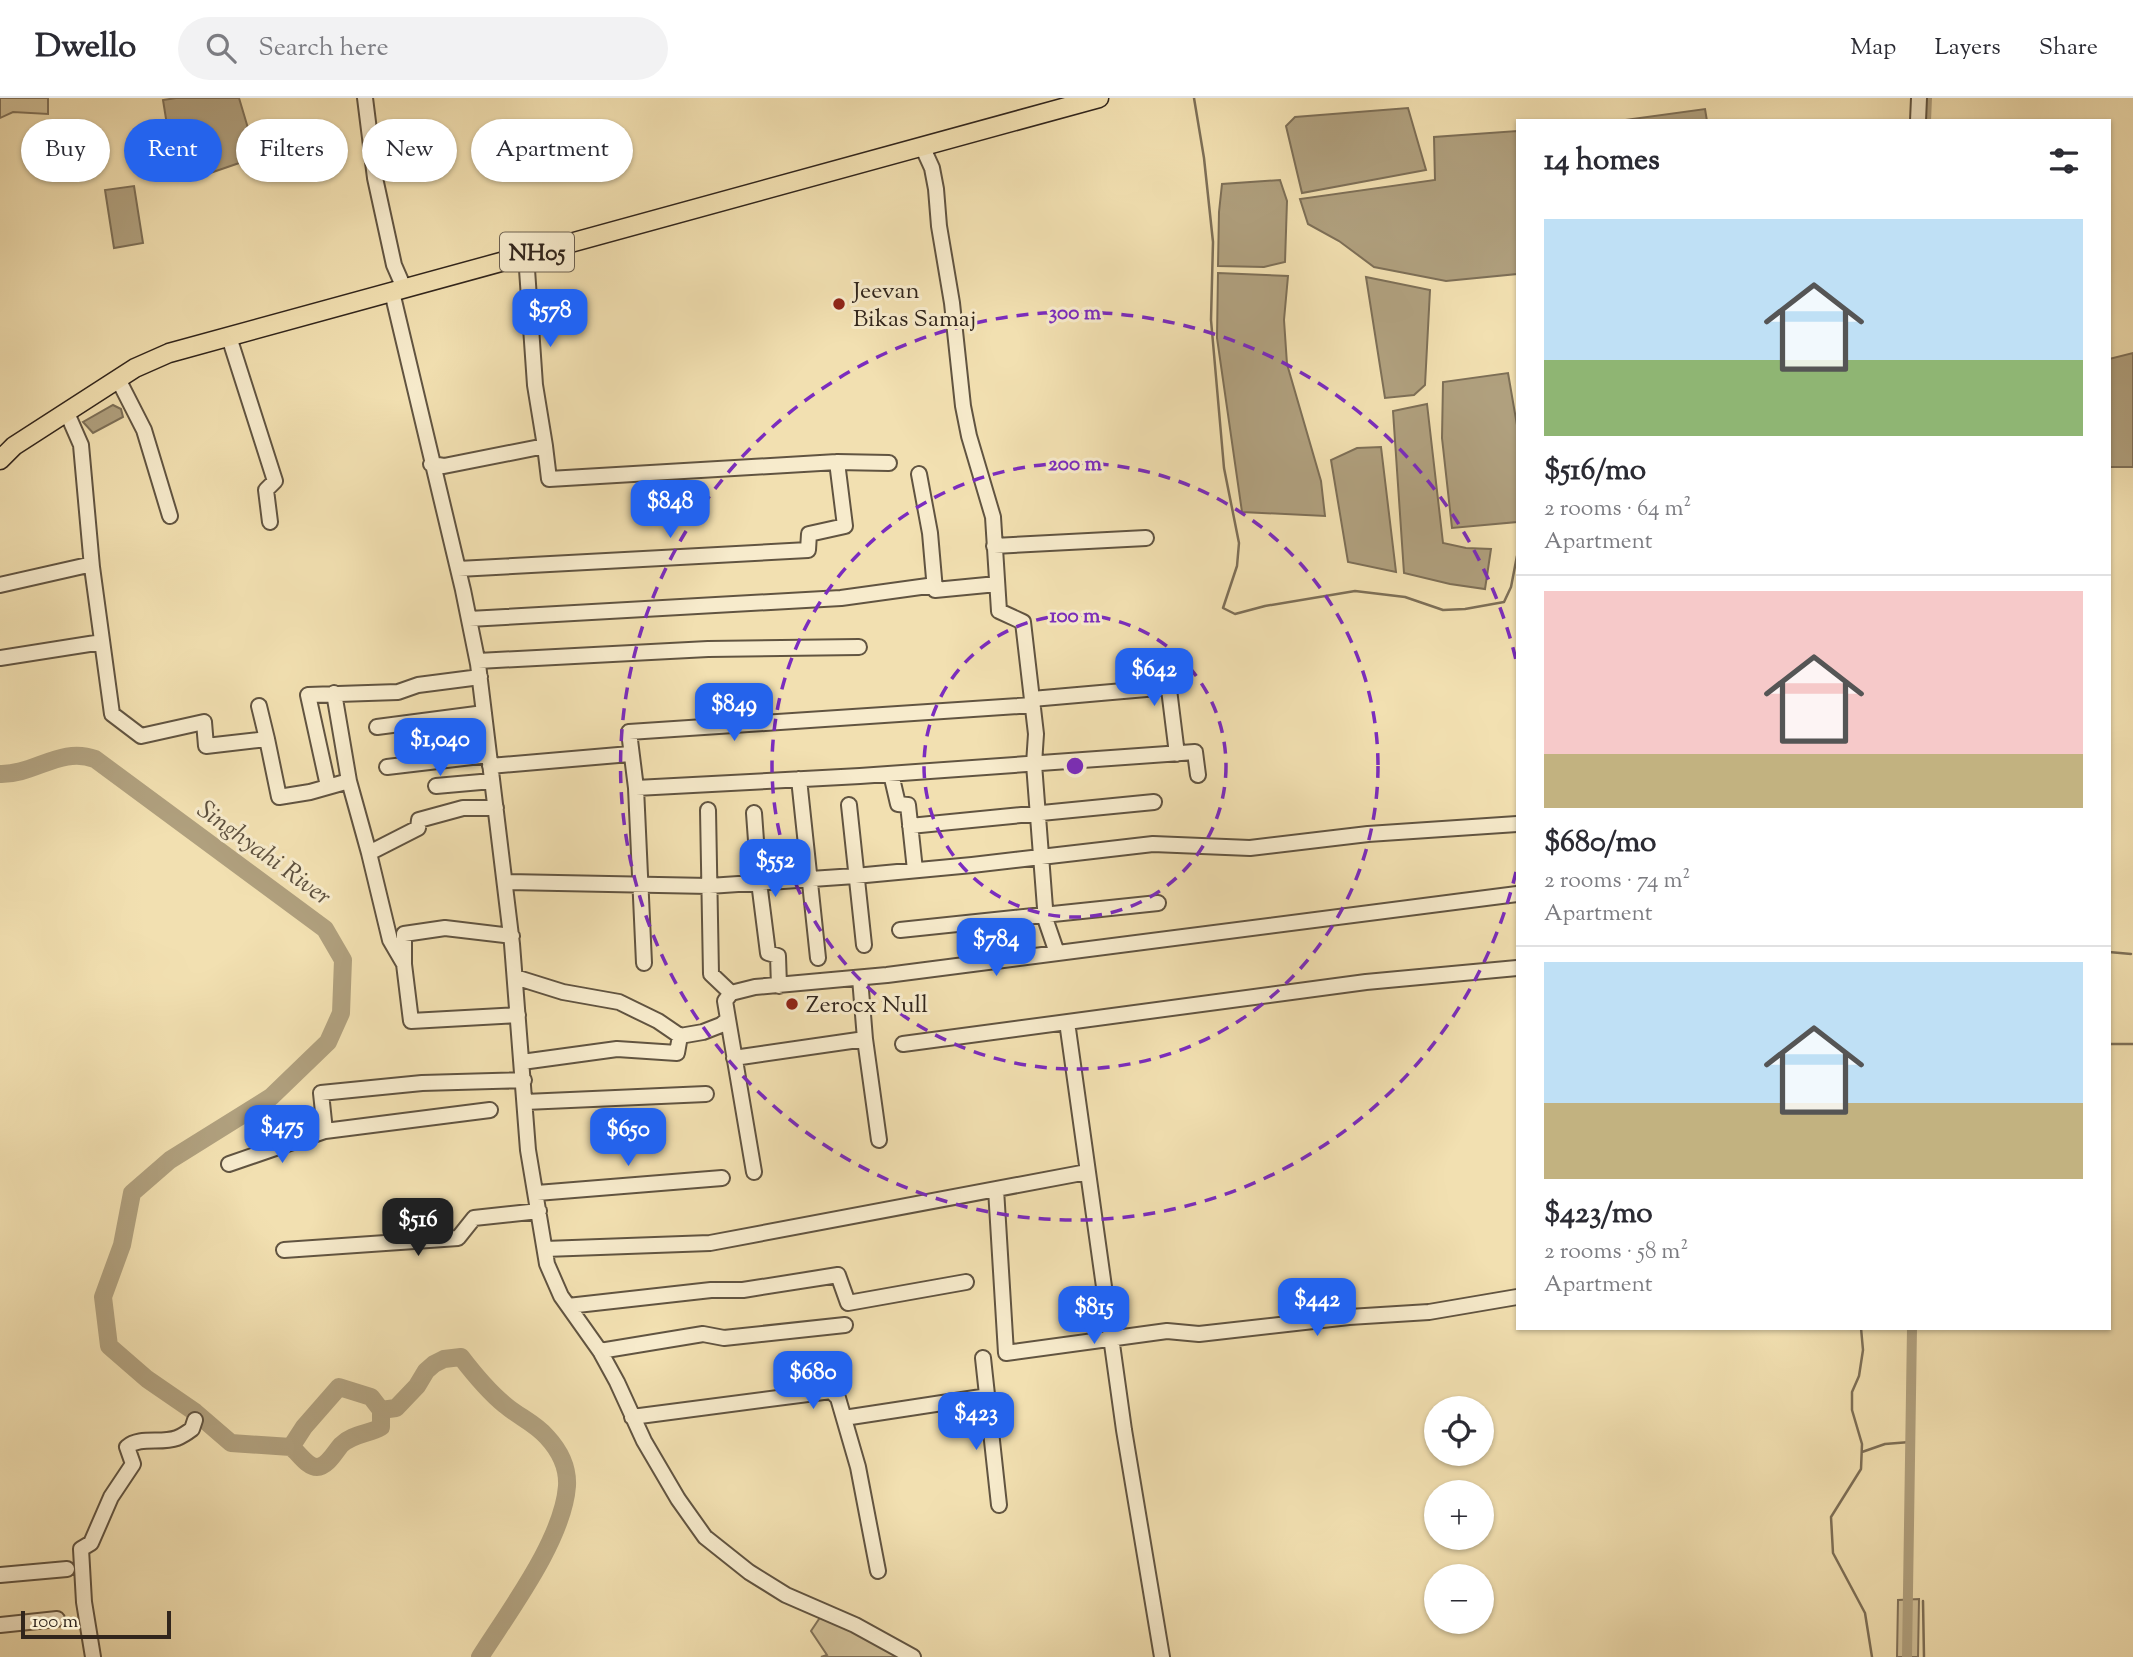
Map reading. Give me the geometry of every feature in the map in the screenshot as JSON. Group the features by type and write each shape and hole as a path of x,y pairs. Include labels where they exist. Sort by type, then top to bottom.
{"main road":[{"name":"NH05","path":"4,452 135,368 169,353 1099,98"}],"street":[{"path":"365,98 375,178 431,464 478,662 512,936 523,1062 527,1150 537,1193 547,1264 561,1296 600,1351 644,1441 678,1499 705,1537 749,1572 786,1595 855,1625 913,1657"},
{"path":"1918,119 1919,98"},
{"path":"922,146 932,168 936,189 963,406 975,462 993,517 999,611 1023,622 1036,734 1034,764 1045,921 1057,953"},
{"path":"526,255 536,386 549,479 837,462 889,463"},
{"path":"229,337 275,481 266,490 270,522"},
{"path":"118,379 144,430 170,516"},
{"path":"67,413 81,445 92,567 111,714 141,737 204,722 206,746 267,739"},
{"path":"431,464 444,466 545,446"},
{"path":"458,569 808,550 809,534 845,526 837,462"},
{"path":"919,474 930,533 935,590 997,584"},
{"path":"994,546 1146,538"},
{"path":"0,585 88,565 92,567"},
{"path":"469,619 841,597 935,585"},
{"path":"0,658 102,642"},
{"path":"478,662 708,649 859,647"},
{"path":"1165,657 1177,754"},
{"path":"328,786 309,695 398,692 418,685 480,677"},
{"path":"644,963 636,788 629,732 1033,702 1169,687"},
{"path":"334,693 349,781 390,940 404,964"},
{"path":"259,706 279,797 349,781"},
{"path":"377,727 484,713"},
{"path":"636,788 891,774 1195,752 1198,775"},
{"path":"387,767 630,754"},
{"path":"891,774 898,804 908,805 915,870"},
{"path":"799,779 818,958"},
{"path":"436,786 492,781"},
{"path":"910,826 1154,802"},
{"path":"849,805 864,945"},
{"path":"369,853 418,828 419,820 463,808 496,808"},
{"path":"708,810 711,974 731,993"},
{"path":"754,813 768,953 778,956 779,986"},
{"path":"505,882 709,886 855,876 1153,844 1250,848 1368,834 1516,824"},
{"path":"754,1172 727,1019 725,1001 731,993 755,987 860,978 1516,894"},
{"path":"900,930 1158,902"},
{"path":"512,936 445,928 404,934 404,964 411,1021 519,1015"},
{"path":"903,1044 1366,982 1516,968"},
{"path":"515,977 563,992 618,1002 658,1021 680,1036 712,1028 727,1019"},
{"path":"860,978 865,1039 879,1140"},
{"path":"1068,1029 1110,1338 1162,1657"},
{"path":"523,1062 617,1049 677,1053 680,1036"},
{"path":"734,1058 865,1039"},
{"path":"325,1131 321,1093 422,1083 524,1080"},
{"path":"525,1102 706,1094"},
{"path":"229,1164 325,1131 491,1110"},
{"path":"545,1249 710,1243 1087,1172"},
{"path":"537,1193 722,1178"},
{"path":"996,1189 1006,1353 1167,1331 1199,1334 1349,1317 1429,1312 1516,1297"},
{"path":"284,1250 458,1238 474,1218 539,1211"},
{"path":"568,1306 711,1290 744,1290 838,1275 848,1303 966,1282"},
{"path":"600,1351 703,1334 724,1338 845,1325"},
{"path":"983,1358 999,1505"},
{"path":"632,1416 831,1391 838,1398 858,1467 878,1571"},
{"path":"844,1418 988,1396"},
{"path":"93,1657 84,1602 81,1549 91,1543 111,1497 133,1464 127,1447 134,1441 178,1438 192,1429 195,1420"},
{"path":"0,1575 67,1569"},
{"path":"0,1625 57,1619"}],"shaded area":[{"path":"0,98 48,98 48,114 13,112 0,118"},
{"path":"239,98 245,119 236,119 236,164 222,169 222,119 166,119 163,100"},
{"path":"1408,108 1426,170 1302,193 1286,126 1295,117"},
{"path":"1705,109 1707,119 1632,119"},
{"path":"1516,131 1516,274 1446,281 1374,267 1339,241 1308,224 1300,199 1435,180 1434,137"},
{"path":"1280,180 1287,201 1285,262 1264,267 1218,266 1222,184"},
{"path":"134,186 143,243 114,248 105,190"},
{"path":"1218,273 1288,276 1284,320 1287,364 1321,481 1325,516 1242,512 1217,338"},
{"path":"1366,277 1430,290 1425,385 1414,395 1385,398"},
{"path":"2133,353 2133,467 2111,467 2111,358"},
{"path":"1508,373 1516,419 1516,522 1452,528 1442,438 1443,382"},
{"path":"1427,404 1443,543 1466,548 1491,549 1485,589 1404,573 1393,411"},
{"path":"113,405 121,409 123,417 93,433 83,422"},
{"path":"1381,447 1396,572 1348,562 1331,460 1357,448"},
{"path":"1919,1599 1918,1657 1897,1657 1898,1600"},
{"path":"821,1616 859,1632 901,1657 821,1657 827,1655 811,1631"}],"waterway":[{"path":"1194,98 1213,242 1211,320 1224,468 1239,543 1237,566 1223,608 1235,614 1265,606 1355,591 1405,597 1443,610 1465,609 1504,602 1511,587 1516,561"},
{"path":"1926,119 1927,98"},
{"name":"Singhyahi River","path":"0,774 71,756 95,759 325,929 343,960 341,1013 328,1042 271,1097 170,1160 132,1193 122,1245 103,1297 109,1346 147,1379 195,1412 231,1443 291,1447 304,1427 339,1387 371,1397 381,1410 396,1408 434,1364 444,1359 461,1357 499,1400 547,1437 562,1459 567,1479 563,1507 545,1552 480,1657"},
{"path":"2111,952 2131,954"},
{"path":"2111,1044 2133,1044"},
{"path":"1861,1330 1863,1350 1859,1376 1852,1392 1852,1410 1862,1444 1861,1469 1831,1517 1833,1553 1865,1613 1872,1657"},
{"path":"1907,1657 1912,1330"},
{"name":"Singhyahi River","path":"291,1447 310,1465 321,1466 345,1441 381,1427 381,1410"},
{"path":"1862,1452 1885,1444 1910,1442"},
{"path":"1923,1601 1924,1657"}],"place":[{"name":"Jeevan Bikas Samaj","path":"839,304"},
{"name":"Zerocx Null","path":"792,1004"}]}
